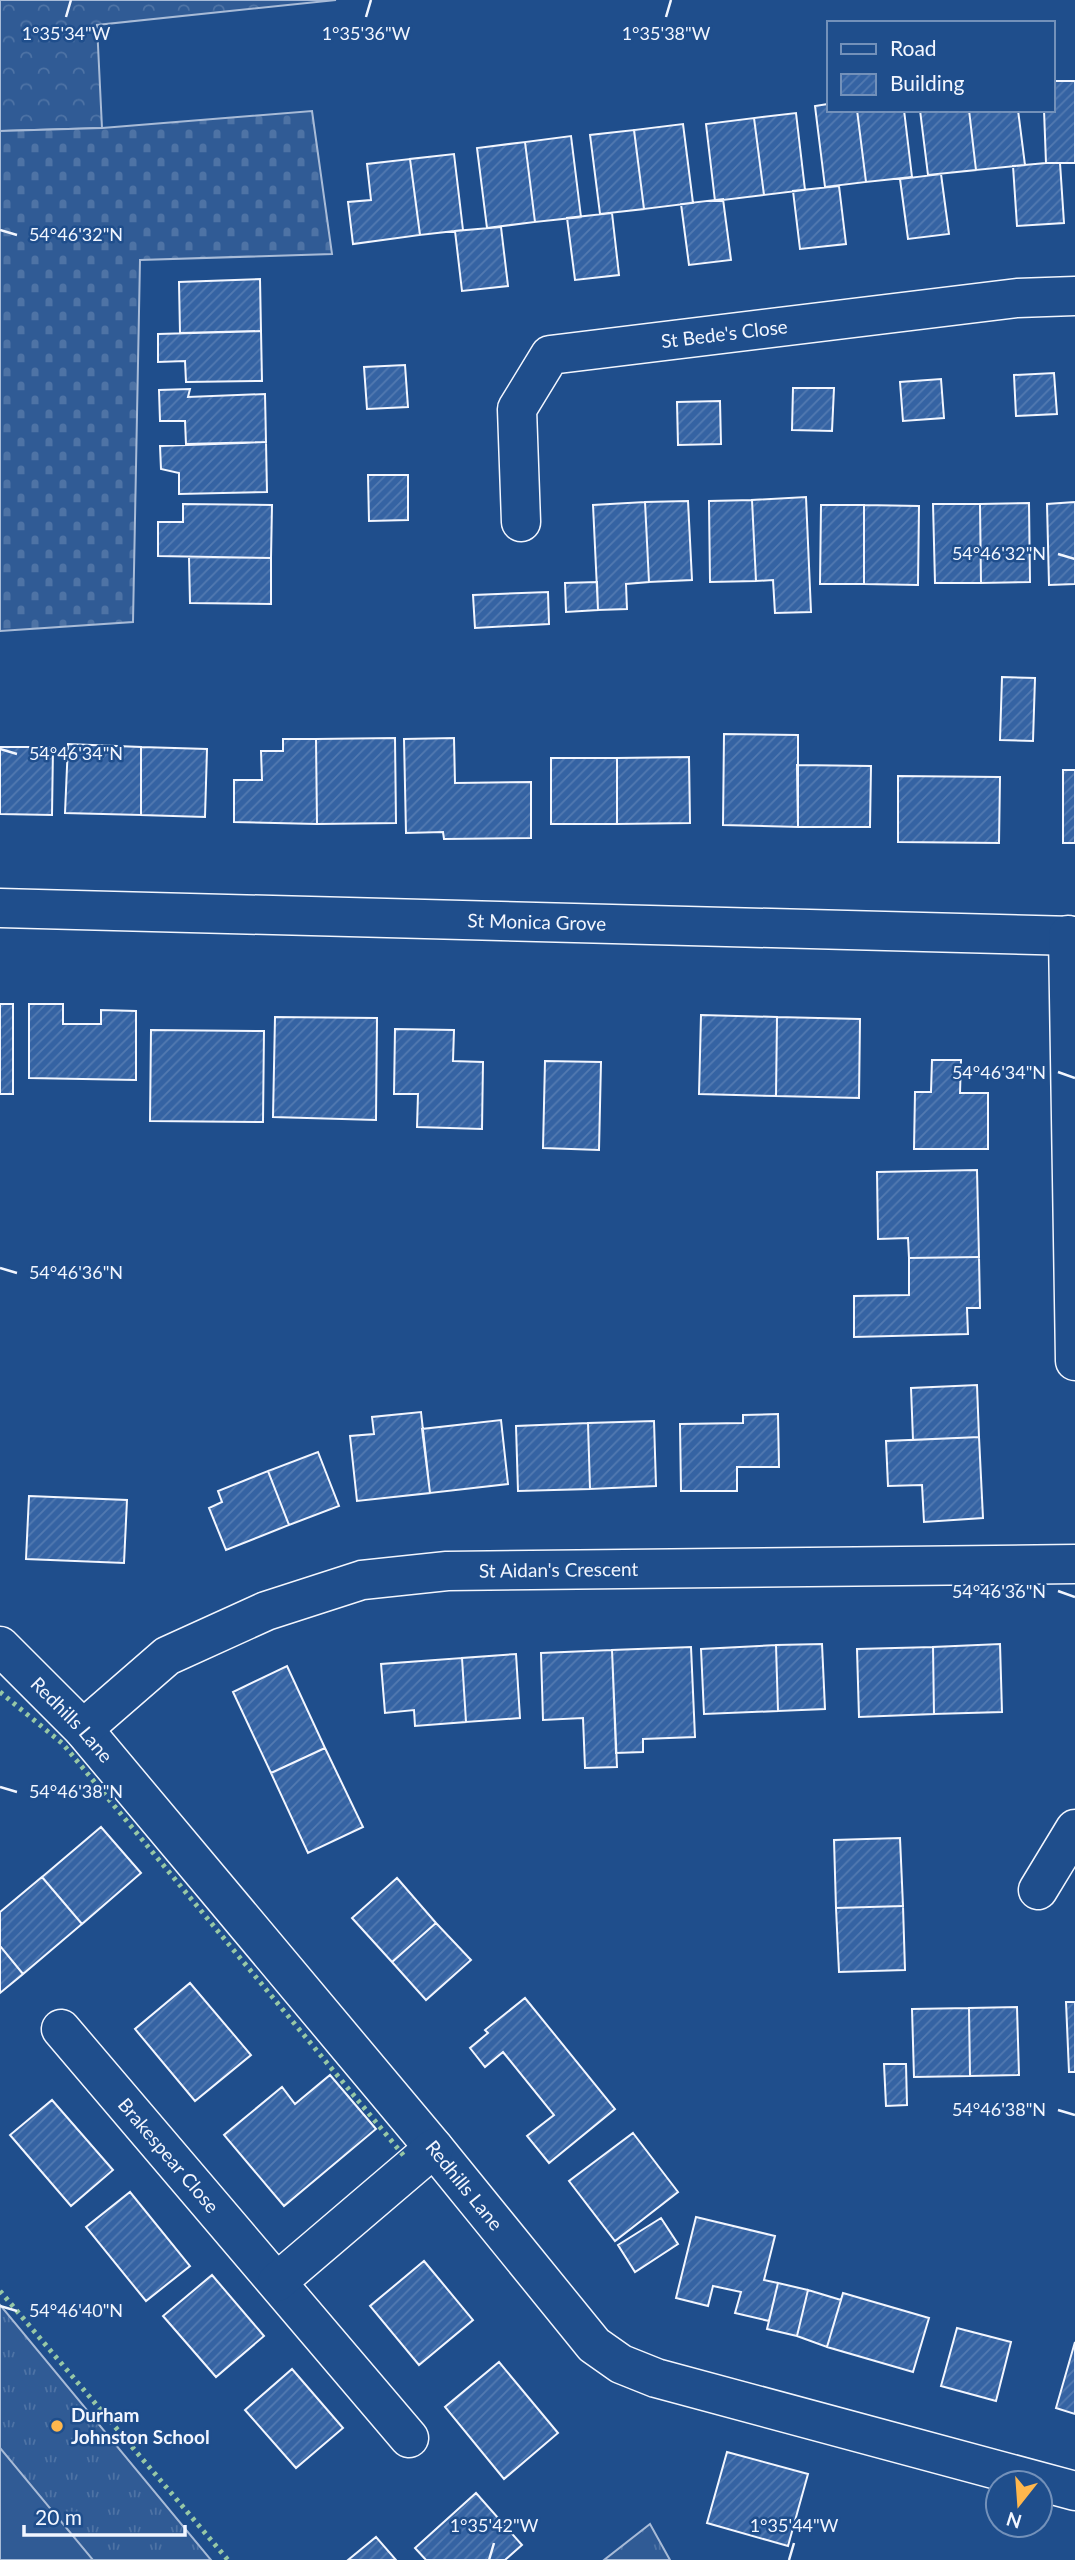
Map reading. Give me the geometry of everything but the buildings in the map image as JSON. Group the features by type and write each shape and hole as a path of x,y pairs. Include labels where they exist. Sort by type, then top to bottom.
{"street":[{"name":"St Bede's Close","path":"521,522 517,409 550,355 1017,298 1075,296"},
{"name":"St Monica Grove","path":"0,908 1072,935"},
{"path":"1072,935 1075,1361"},
{"name":"St Aidan's Crescent","path":"83,1729 167,1656 266,1611 362,1580 446,1571 1075,1564"},
{"name":"Redhills Lane","path":"0,1646 83,1729 434,2148 594,2345 621,2364 656,2378 1075,2491"},
{"path":"1038,1890 1075,1829"},
{"name":"Brakespear Close","path":"61,2029 409,2438"},
{"path":"277,2282 434,2148"}],"green space":[{"path":"0,0 336,0 97,25 102,128 0,131"},
{"path":"312,111 332,254 140,260 133,622 0,631 0,131 102,128"},
{"name":"Durham Johnston School","path":"0,2305 211,2560 0,2560"},
{"path":"0,2448 93,2560 0,2560"},
{"path":"650,2524 670,2560 604,2560"}],"hedge":[{"path":"0,1692 63,1744 404,2156"},
{"path":"0,2291 228,2560"}],"place":[{"name":"Durham Johnston School","path":"57,2426"}]}
